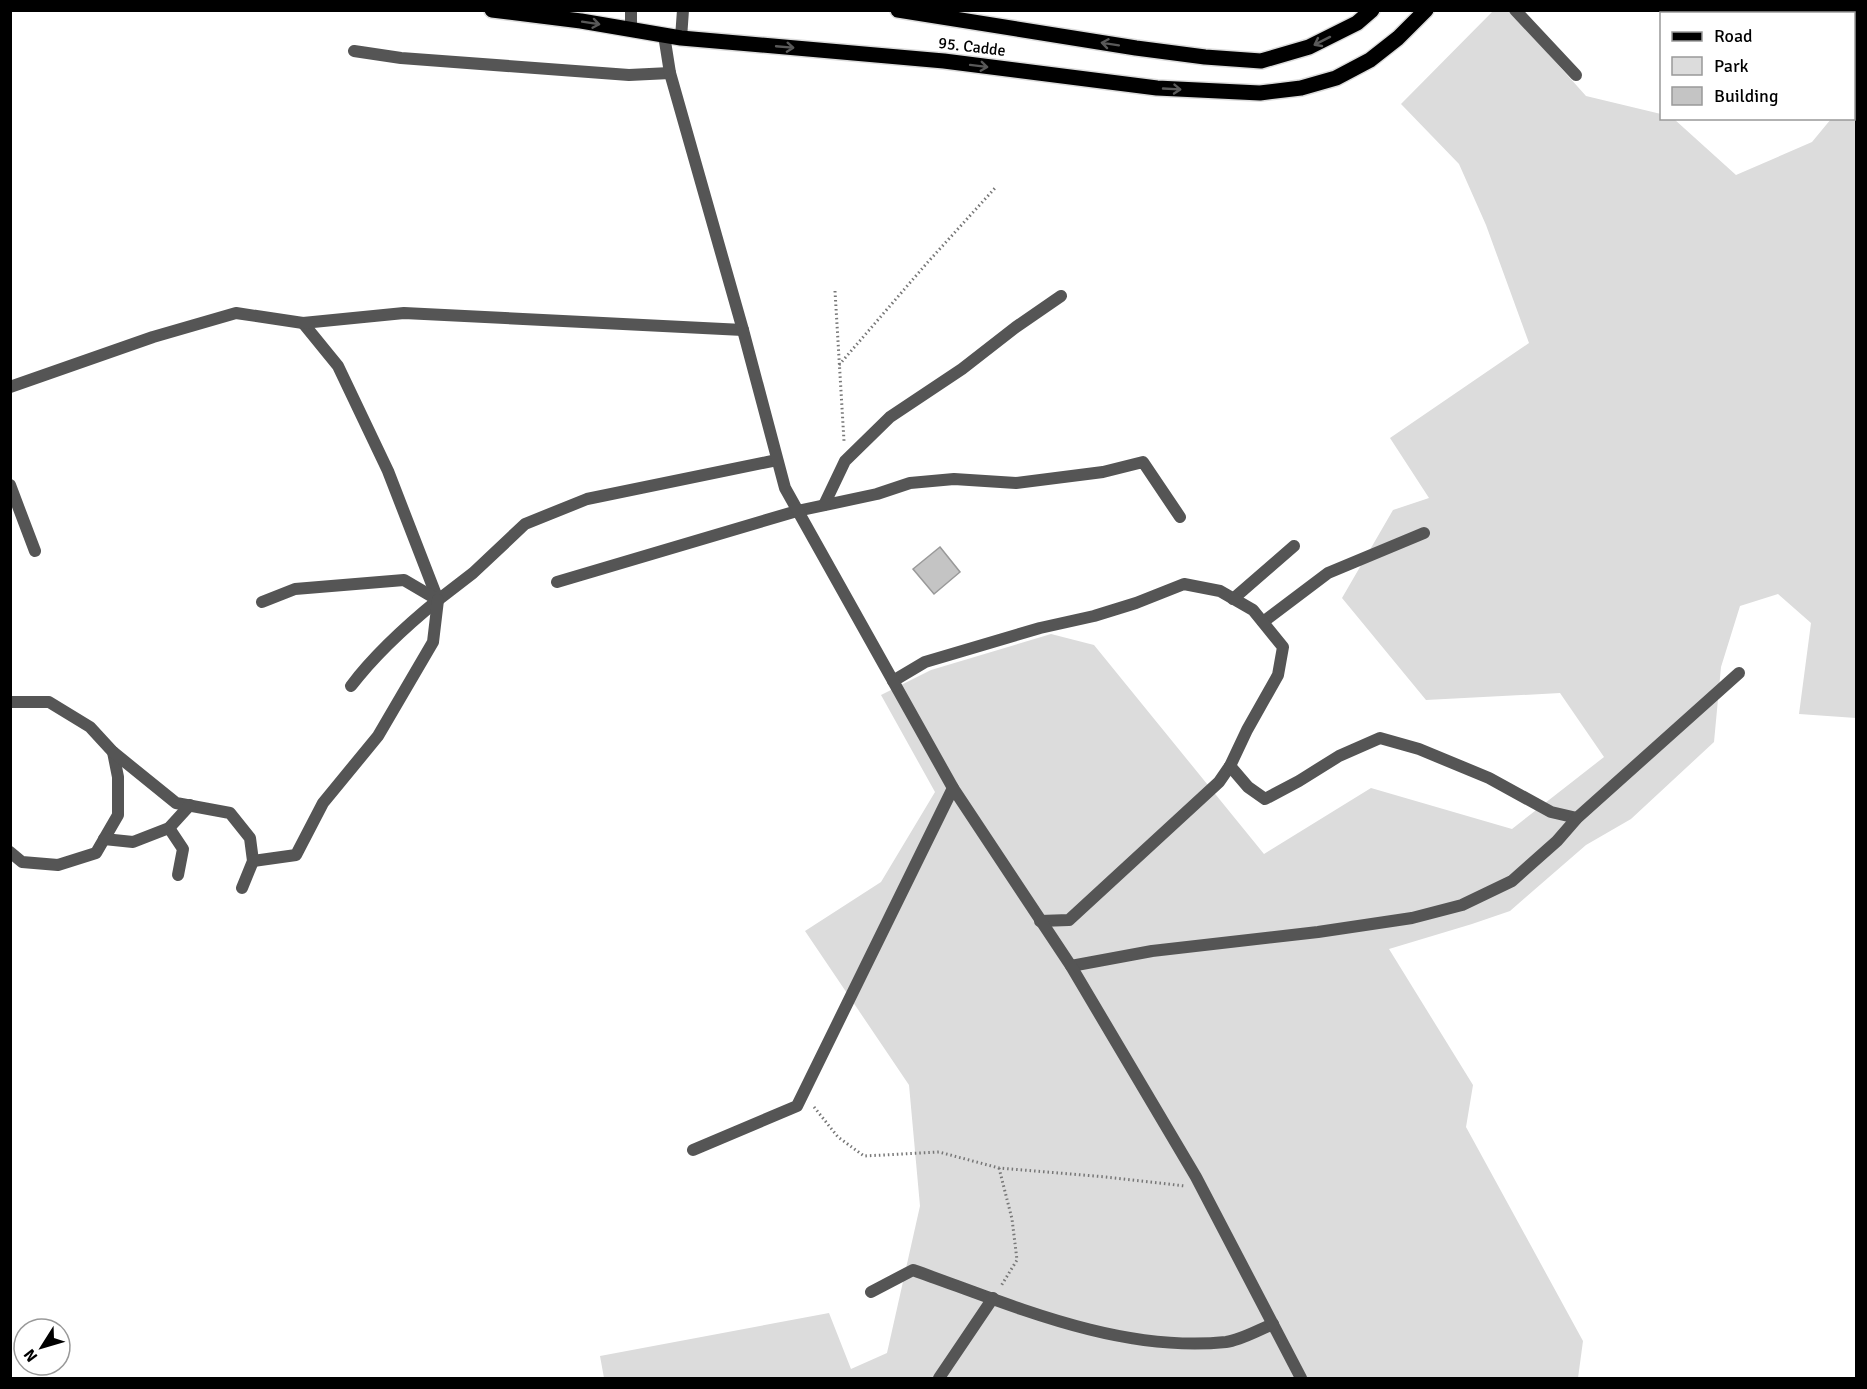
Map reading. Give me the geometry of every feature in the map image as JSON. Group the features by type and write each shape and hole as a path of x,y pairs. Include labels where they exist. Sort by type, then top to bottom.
{"main road":[{"name":"95. Cadde","path":"492,10 681,38 944,61 1157,88 1260,93 1301,88 1336,78 1370,60 1398,38 1426,10"},
{"name":"95. Cadde","path":"898,10 1136,48 1205,57 1262,61 1308,47 1357,22 1372,10"}],"street":[{"path":"631,10 631,29"},
{"path":"681,38 683,10"},
{"path":"1515,10 1576,75"},
{"path":"664,35 670,73 743,330 784,488 953,788 1071,966 1202,1188 1301,1378"},
{"path":"354,51 401,58 618,74 670,73"},
{"path":"824,505 845,461 890,417 962,369 1061,296"},
{"path":"10,387 153,337 236,313 303,323 404,313 743,330"},
{"path":"253,861 296,855 323,803 378,736 433,642 438,600 388,471 338,366 303,323"},
{"path":"351,686 368,664 416,618 473,573 525,524 587,499 777,460"},
{"path":"557,582 798,511 877,494 910,483 954,479 1016,483 1103,472 1143,462 1180,517"},
{"path":"10,485 35,551"},
{"path":"1263,622 1328,573 1424,533"},
{"path":"1233,599 1294,546"},
{"path":"262,602 295,589 404,580 438,600"},
{"path":"893,681 925,662 1040,628 1094,616 1185,584 1220,591 1253,610 1283,647 1278,675 1230,766 1219,782 1069,920 1040,921"},
{"path":"1071,966 1152,951 1318,933 1412,918 1462,904 1512,881 1557,841 1576,818 1740,674"},
{"path":"10,702 49,702 90,727 113,752 176,803 230,813 250,838 253,861 242,888"},
{"path":"1230,766 1248,787 1265,799 1339,756 1380,738 1419,749 1489,778 1551,812 1576,818"},
{"path":"10,852 22,862 58,865 96,853 118,815 118,777 113,752"},
{"path":"693,1150 797,1106 953,788"},
{"path":"104,839 133,842 169,828 190,805"},
{"path":"169,828 183,849 178,875"},
{"path":"871,1292 913,1270 1077,1326 1161,1343 1228,1342 1273,1324"},
{"path":"939,1378 993,1298"}],"path":[{"path":"839,365 996,187"},
{"path":"835,291 845,461"},
{"path":"803,1094 838,1137 864,1156 939,1152 999,1168 1202,1188"},
{"path":"993,1298 1017,1260 1012,1219 999,1168"}],"green space":[{"path":"1493,11 1510,11 1586,96 1660,114 1660,120 1675,120 1736,175 1812,142 1830,120 1855,120 1856,87 1856,718 1799,714 1811,623 1778,594 1740,606 1721,667 1714,742 1631,819 1586,845 1510,911 1389,949 1473,1085 1466,1127 1583,1341 1578,1378 604,1378 600,1356 829,1313 851,1369 887,1353 920,1206 909,1085 805,931 881,882 935,792 881,695 931,670 1051,634 1094,645 1264,854 1371,788 1512,829 1604,757 1560,693 1426,700 1342,598 1393,510 1429,498 1390,438 1529,343 1486,225 1459,164 1401,104"}],"building":[{"path":"940,547 960,572 934,594 913,569"}]}
